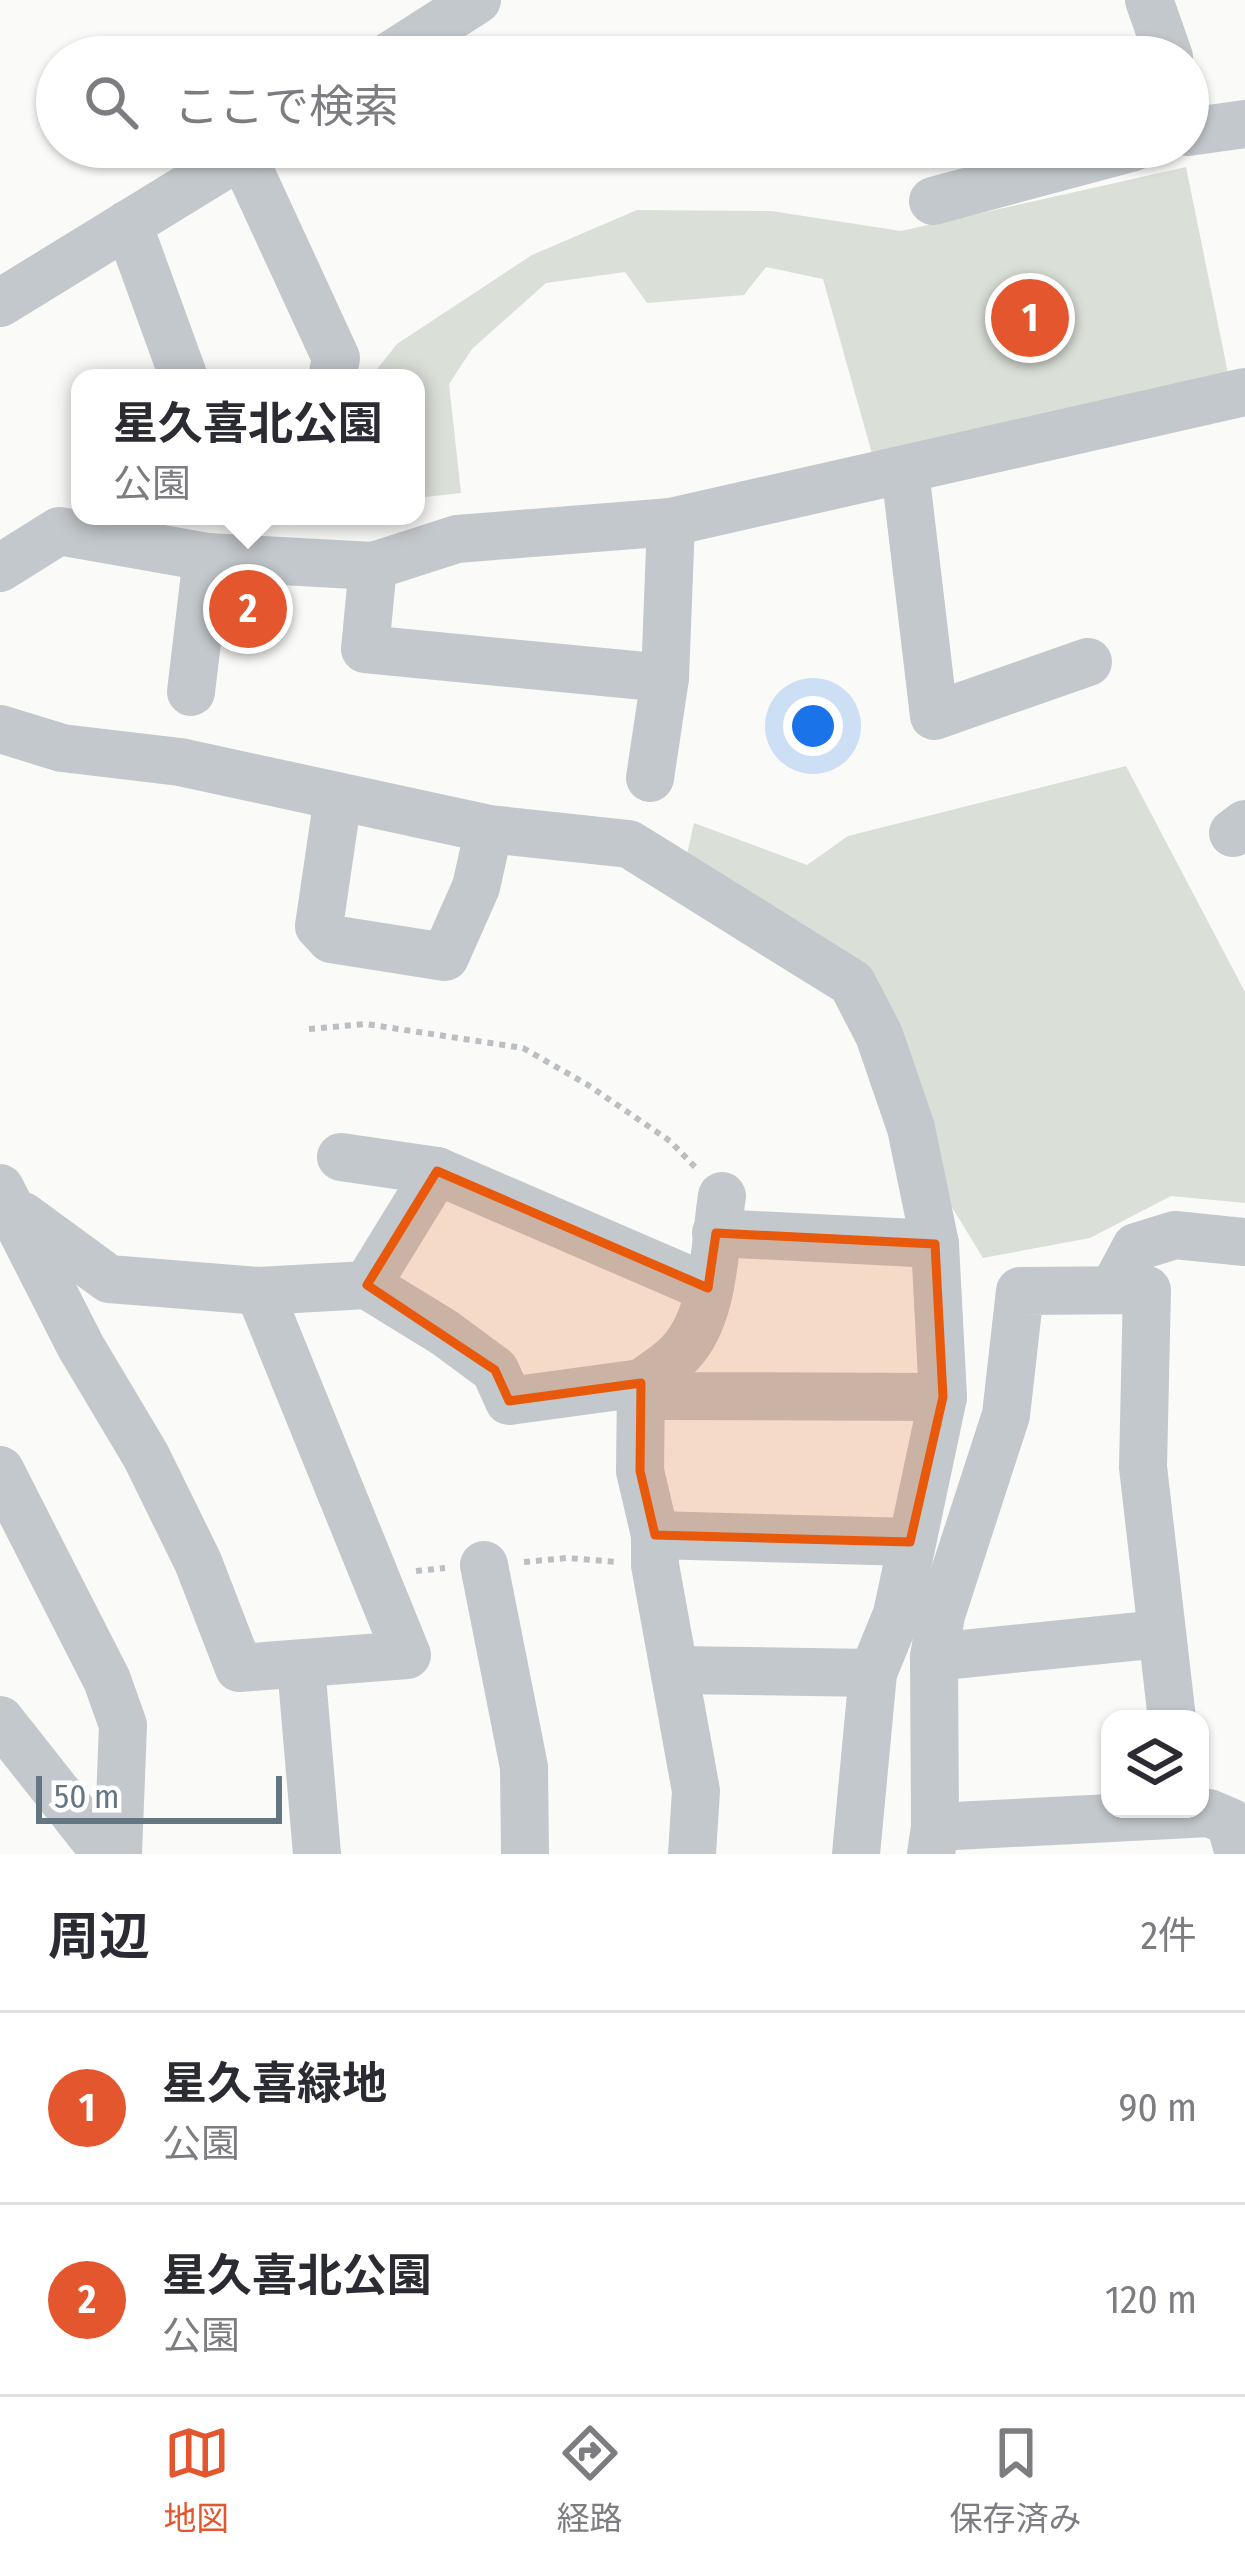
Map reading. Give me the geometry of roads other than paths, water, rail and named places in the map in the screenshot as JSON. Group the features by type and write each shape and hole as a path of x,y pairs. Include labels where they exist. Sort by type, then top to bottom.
{"street":[{"path":"421,36 477,0"},
{"path":"1149,0 1162,36"},
{"path":"1209,125 1245,124"},
{"path":"0,303 220,168"},
{"path":"255,168 336,358 334,369"},
{"path":"933,201 1055,168"},
{"path":"128,224 181,369"},
{"path":"0,568 59,531 207,557 373,566 457,539 671,522 1245,392"},
{"path":"905,471 934,716 1088,662"},
{"path":"650,778 665,678 671,522"},
{"path":"191,692 207,557"},
{"path":"373,566 365,649 665,678"},
{"path":"0,729 62,748 180,762 489,829 629,844 852,983 879,1035 911,1128 935,1244 943,1397 897,1614 873,1673 856,1854"},
{"path":"338,797 319,926 331,939 446,957 476,887 489,829"},
{"path":"340,1156 436,1172 708,1288"},
{"path":"367,1285 436,1172"},
{"path":"7,1199 110,1280 260,1291 367,1285 495,1370 509,1401 641,1383 680,1353 696,1330 708,1288 719,1214 935,1244"},
{"path":"7,1199 81,1347 146,1456 198,1562 239,1668 407,1654 260,1291"},
{"path":"1113,1290 1136,1247 1175,1235 1245,1242"},
{"path":"1105,1818 933,1840 934,1657 941,1616 1006,1415 1020,1291 1148,1290 1143,1467 1171,1710"},
{"path":"641,1383 666,1396 943,1397"},
{"path":"641,1383 640,1472 656,1535 655,1565 696,1791 692,1854"},
{"path":"0,1471 107,1680 123,1725 118,1854"},
{"path":"656,1535 910,1542"},
{"path":"484,1565 524,1767 525,1854"},
{"path":"934,1657 1160,1634"},
{"path":"301,1666 316,1854"},
{"path":"675,1670 873,1673"},
{"path":"0,1720 106,1854"},
{"path":"1209,1807 1230,1822 1239,1854"}],"place":[{"name":"星久喜緑地","path":"1030,318"},
{"name":"星久喜北公園","path":"248,609"}]}
